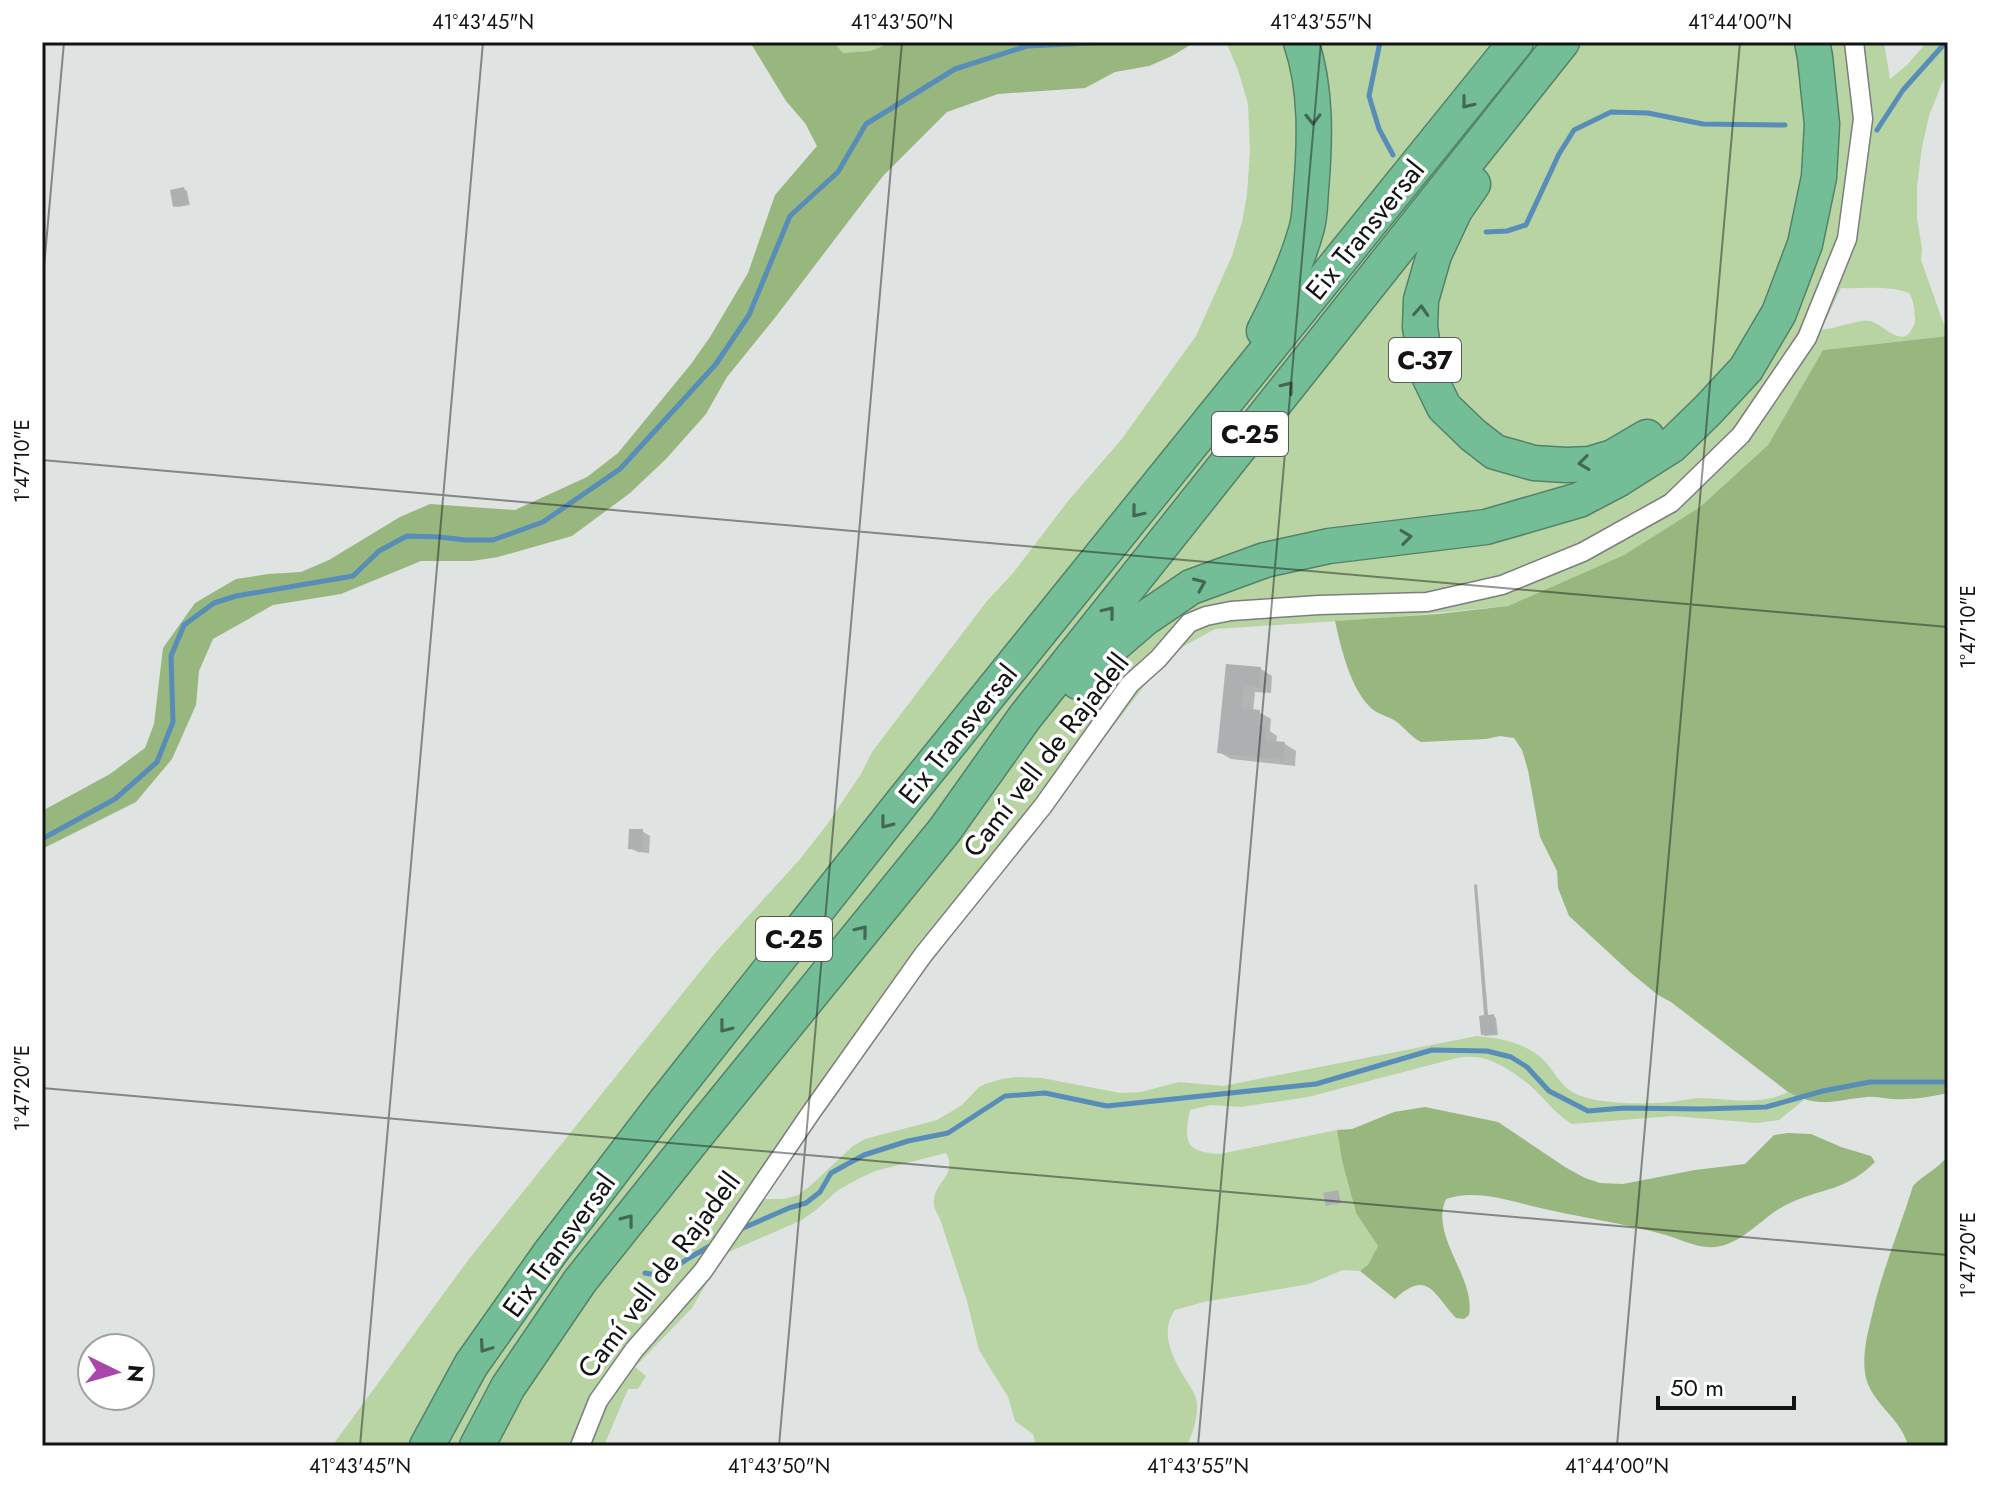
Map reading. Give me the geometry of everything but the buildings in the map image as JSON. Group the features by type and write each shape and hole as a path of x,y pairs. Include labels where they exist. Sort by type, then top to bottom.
{"highway":[{"path":"1187,451 1233,370 1262,333 1285,292 1307,225 1314,110 1301,42"},
{"name":"Eix Transversal","path":"427,1446 471,1365 550,1253 662,1106 904,800 1516,42"},
{"name":"Eix Transversal","path":"477,1446 508,1387 580,1281 944,831 1025,717 1562,42"},
{"name":"C-37","path":"1519,96 1504,138 1455,210 1434,255 1421,300 1420,327 1427,372 1444,407 1495,452 1534,463 1590,464 1613,457 1655,432 1692,400 1732,353 1762,305 1787,237 1800,176 1801,116 1790,42"},
{"path":"944,831 1101,656 1144,619 1191,587 1265,560 1329,546 1486,527 1579,500 1671,446 1746,369 1779,313 1805,244 1819,177 1822,124 1812,42"}],"street":[{"name":"Camí vell de Rajadell","path":"580,1446 598,1401 634,1350 703,1271 923,955 1043,806 1130,684 1158,659 1189,623 1231,611 1427,602 1502,585 1583,552 1671,503 1741,435 1807,338 1847,239 1863,119 1854,42"}],"green space":[{"path":"750,42 834,42 843,53 870,51 893,42 1195,42 1149,66 1115,72 1085,88 998,94 947,112 883,176 727,377 706,414 630,493 572,536 498,557 472,561 421,561 341,594 273,605 213,639 199,671 196,705 172,759 136,802 42,849 42,811 110,774 145,748 154,724 163,648 195,603 236,579 301,572 329,560 400,517 430,504 515,510 587,477 618,453 710,337 748,273 775,195 817,146"},
{"path":"834,42 893,42 870,51 843,53"},
{"path":"1226,42 1884,42 1890,79 1927,42 1948,42 1948,74 1929,116 1922,147 1917,218 1921,260 1948,336 1823,350 1768,445 1700,507 1624,555 1508,606 1215,629 1182,647 1145,685 886,1021 763,1199 798,1195 865,1139 937,1120 962,1105 979,1087 1016,1077 1042,1078 1120,1093 1141,1092 1179,1082 1223,1086 1477,1036 1525,1047 1542,1058 1570,1091 1596,1100 1639,1103 1702,1098 1757,1100 1788,1092 1804,1100 1779,1120 1757,1123 1673,1116 1572,1124 1515,1074 1499,1064 1467,1057 1308,1097 1241,1107 1211,1105 1190,1110 1189,1143 1199,1151 1208,1153 1220,1154 1337,1130 1356,1213 1378,1246 1368,1266 1360,1271 1343,1270 1309,1284 1175,1310 1168,1326 1169,1343 1197,1403 1195,1425 1187,1446 1036,1446 1033,1434 1015,1421 1008,1397 979,1350 967,1301 935,1208 935,1193 948,1173 946,1153 875,1171 838,1190 802,1220 724,1254 692,1308 635,1367 646,1376 638,1389 628,1389 604,1446 332,1446 469,1259 715,953 826,826 872,752 987,601 1121,440 1196,336 1232,256 1247,195 1250,150 1248,104","holes":["1841,288 1884,288 1909,293 1915,317 1912,329 1903,337 1866,321 1821,330"]},
{"path":"1948,336 1948,1093 1907,1099 1870,1097 1818,1102 1788,1092 1658,995 1569,916 1558,888 1557,871 1540,837 1528,770 1522,750 1514,738 1417,740 1397,722 1373,710 1363,699 1347,667 1335,621 1508,606 1624,555 1700,507 1768,445 1823,350"},
{"path":"1425,1107 1498,1122 1565,1167 1600,1183 1623,1184 1745,1164 1774,1135 1788,1133 1811,1134 1871,1156 1875,1162 1854,1179 1788,1204 1738,1239 1713,1247 1500,1198 1472,1195 1446,1199 1442,1213 1443,1227 1469,1301 1469,1315 1464,1319 1456,1318 1430,1288 1415,1286 1395,1299 1360,1271 1368,1265 1378,1246 1356,1213 1337,1130 1352,1129 1394,1112"},
{"path":"1948,1155 1948,1446 1908,1446 1900,1428 1870,1388 1864,1361 1866,1344 1882,1279 1913,1186"}],"waterway":[{"path":"42,839 115,799 157,762 173,722 171,656 184,625 214,603 236,596 353,576 379,551 407,536 493,540 543,522 620,469 716,364 749,315 790,216 838,172 866,124 955,69 1027,46 1112,42"},
{"path":"1380,42 1369,96 1379,129 1393,155"},
{"path":"1877,130 1903,90 1946,42"},
{"path":"1486,232 1507,231 1526,225 1559,154 1574,130 1611,112 1648,113 1703,124 1785,125"},
{"path":"741,1229 806,1203 820,1192 831,1173 864,1155 948,1133 1005,1096 1045,1093 1107,1106 1316,1084 1432,1050 1487,1051 1511,1057 1527,1067 1549,1091 1588,1111 1766,1107 1870,1082 1948,1082"},
{"path":"645,1273 662,1276 715,1243"}]}
